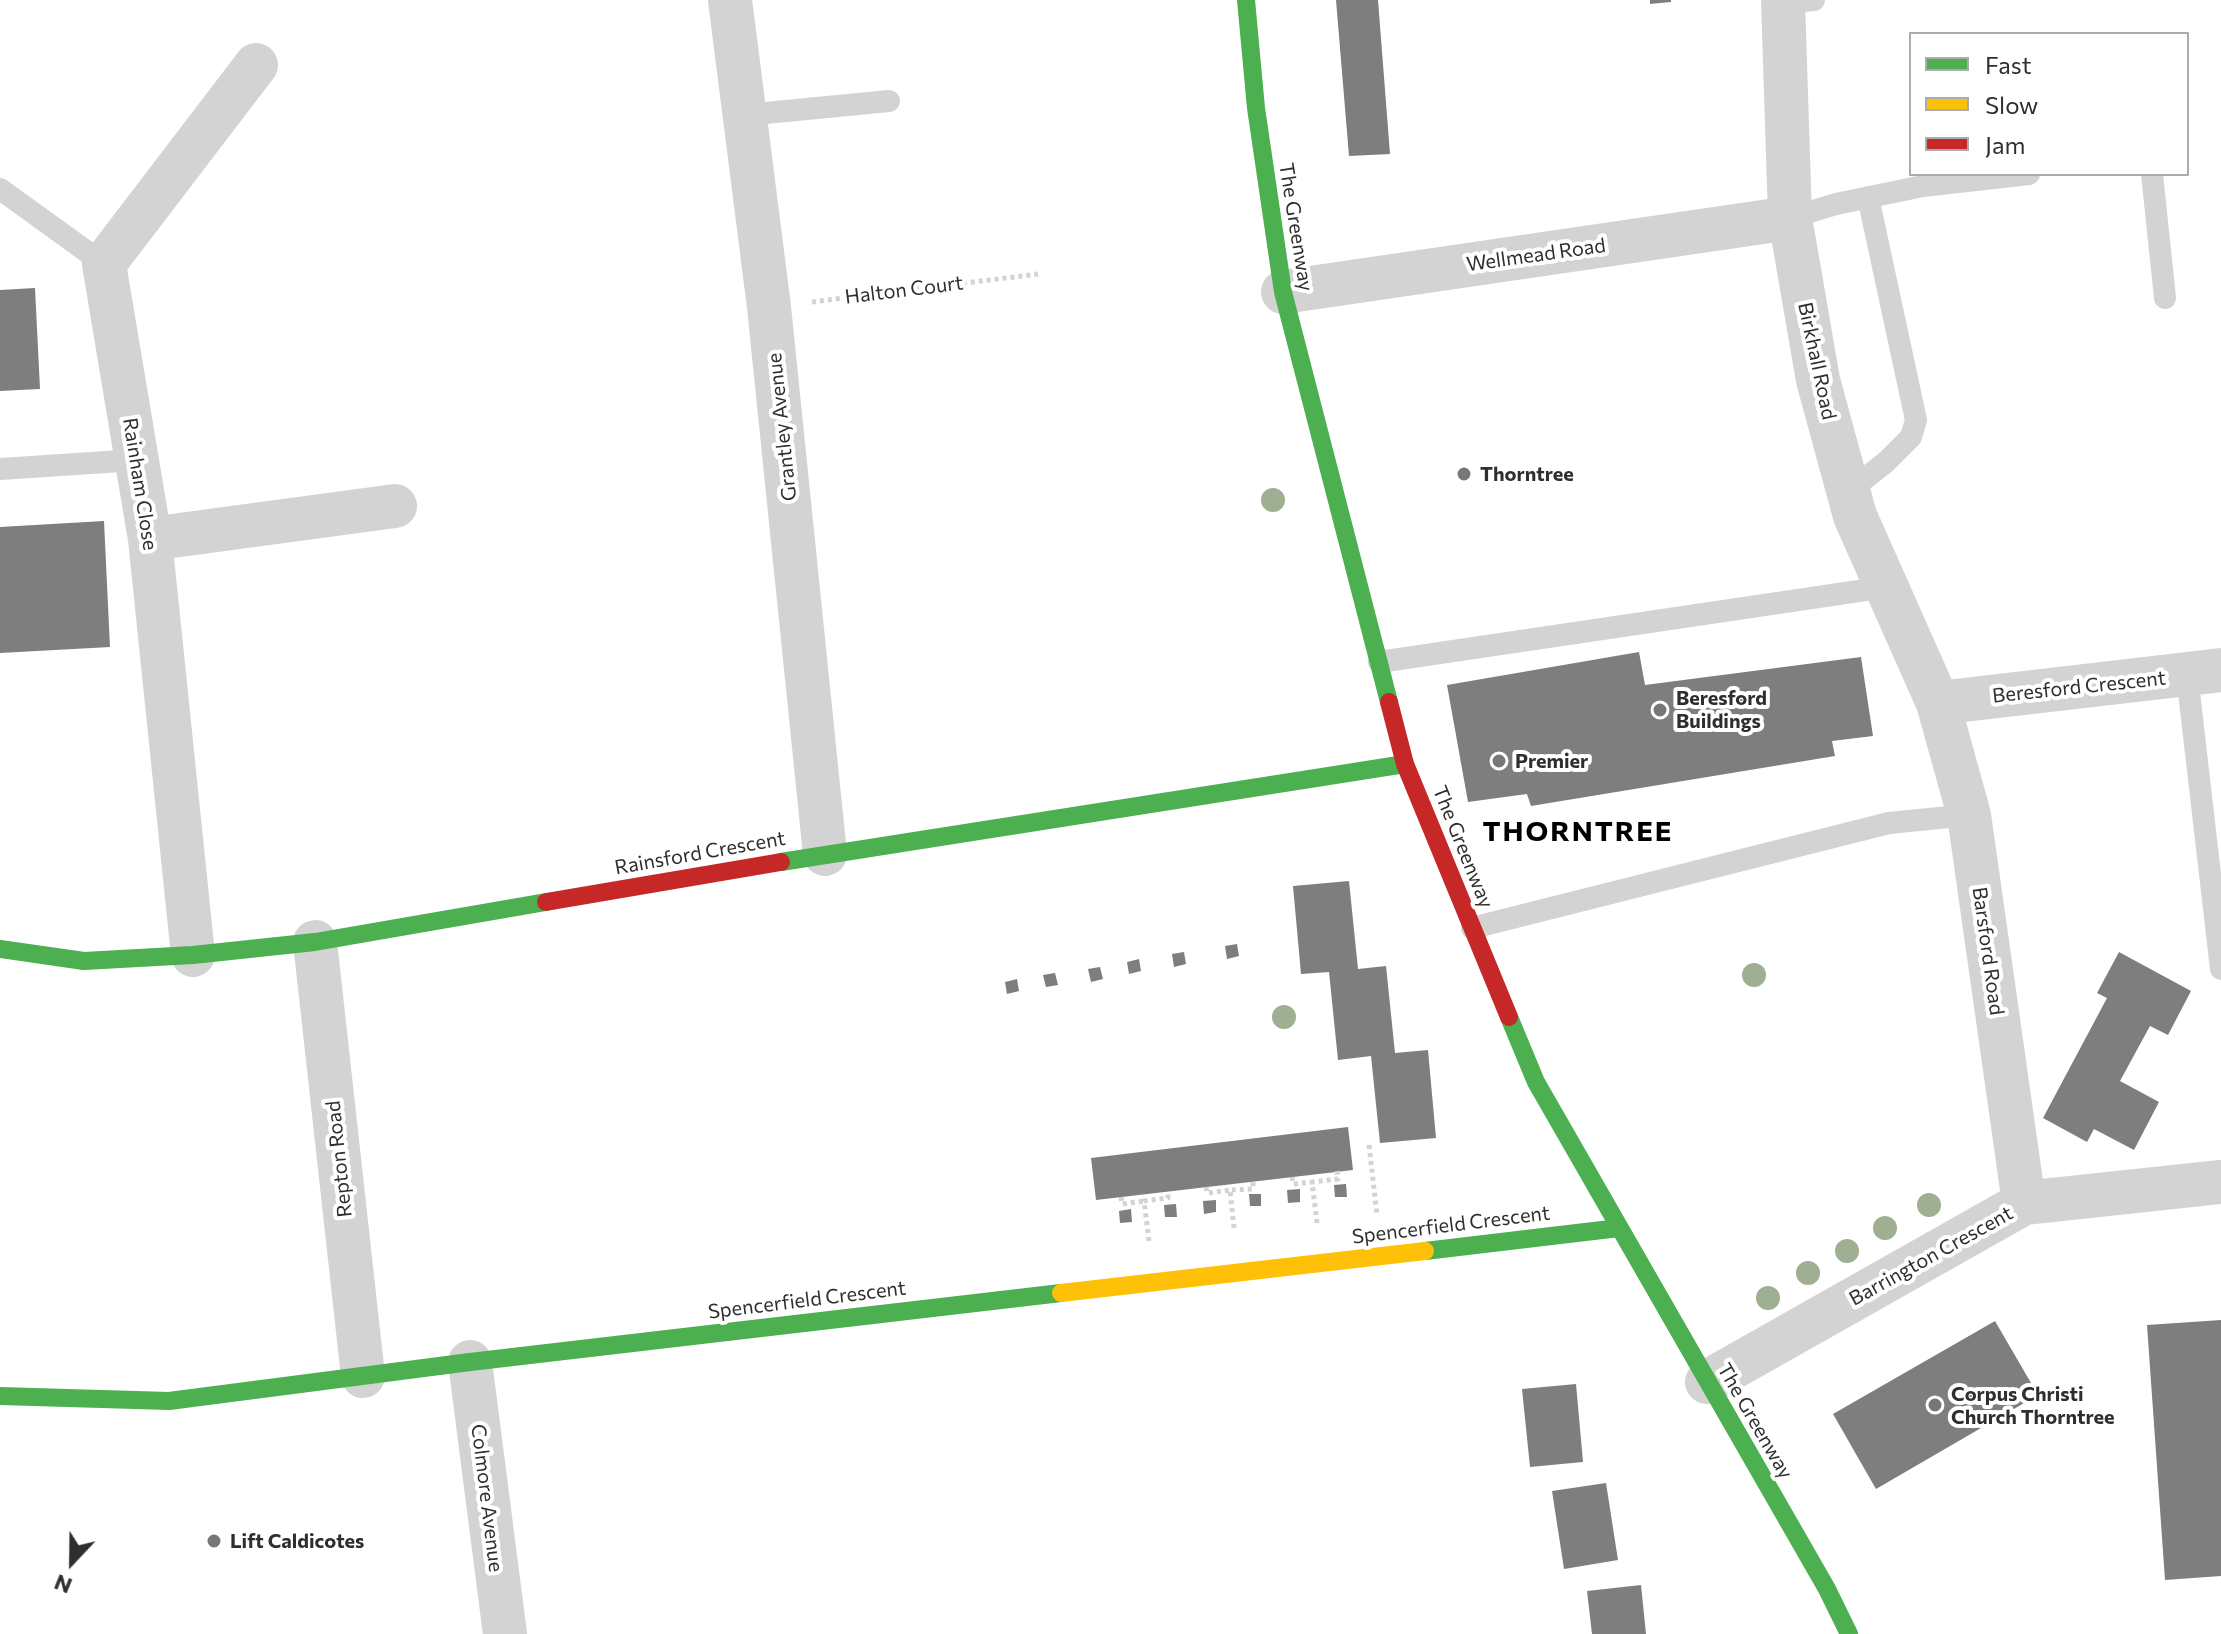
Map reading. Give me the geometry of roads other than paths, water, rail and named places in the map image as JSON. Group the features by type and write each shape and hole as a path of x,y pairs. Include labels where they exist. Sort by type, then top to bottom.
{"street":[{"name":"Grantley Avenue","path":"730,0 769,307 825,854"},
{"name":"The Greenway","path":"1246,0 1256,108 1283,292 1405,764 1536,1082 1827,1589 1849,1634"},
{"name":"Birkhall Road","path":"1793,1 1790,218 1818,380 1855,516 1938,703"},
{"path":"104,264 256,65"},
{"name":"Wellmead Road","path":"1283,292 1790,218"},
{"name":"Rainham Close","path":"104,264 150,539 193,955"},
{"path":"150,539 395,506"},
{"name":"Beresford Crescent","path":"1938,703 2204,673"},
{"name":"Barsford Road","path":"1938,703 1969,815 2024,1203"},
{"name":"Rainsford Crescent","path":"0,949 84,961 193,955 315,942 825,854 1405,764"},
{"name":"Repton Road","path":"315,942 363,1376"},
{"name":"Barrington Crescent","path":"1707,1382 2024,1203 2221,1182"},
{"name":"Spencerfield Crescent","path":"0,1396 169,1401 470,1362 1619,1228"},
{"name":"Colmore Avenue","path":"470,1362 505,1634"}],"lane":[{"path":"745,115 889,101"},
{"path":"1790,218 1923,186 2011,176"},
{"path":"2152,176 2165,298"},
{"path":"0,189 104,264"},
{"path":"1849,491 1886,462 1911,437 1916,420 1868,197"},
{"path":"0,469 137,460"},
{"path":"1379,662 1886,587"},
{"path":"2204,673 2221,969"},
{"path":"1472,928 1889,823 1969,815"}],"place":[{"name":"Thorntree","path":"1464,474"},
{"name":"Beresford Buildings","path":"1660,710"},
{"name":"Premier","path":"1499,761"},
{"name":"Corpus Christi Church Thorntree","path":"1935,1405"},
{"name":"Lift Caldicotes","path":"214,1541"}],"district":[{"name":"THORNTREE","path":"1578,832"}]}
